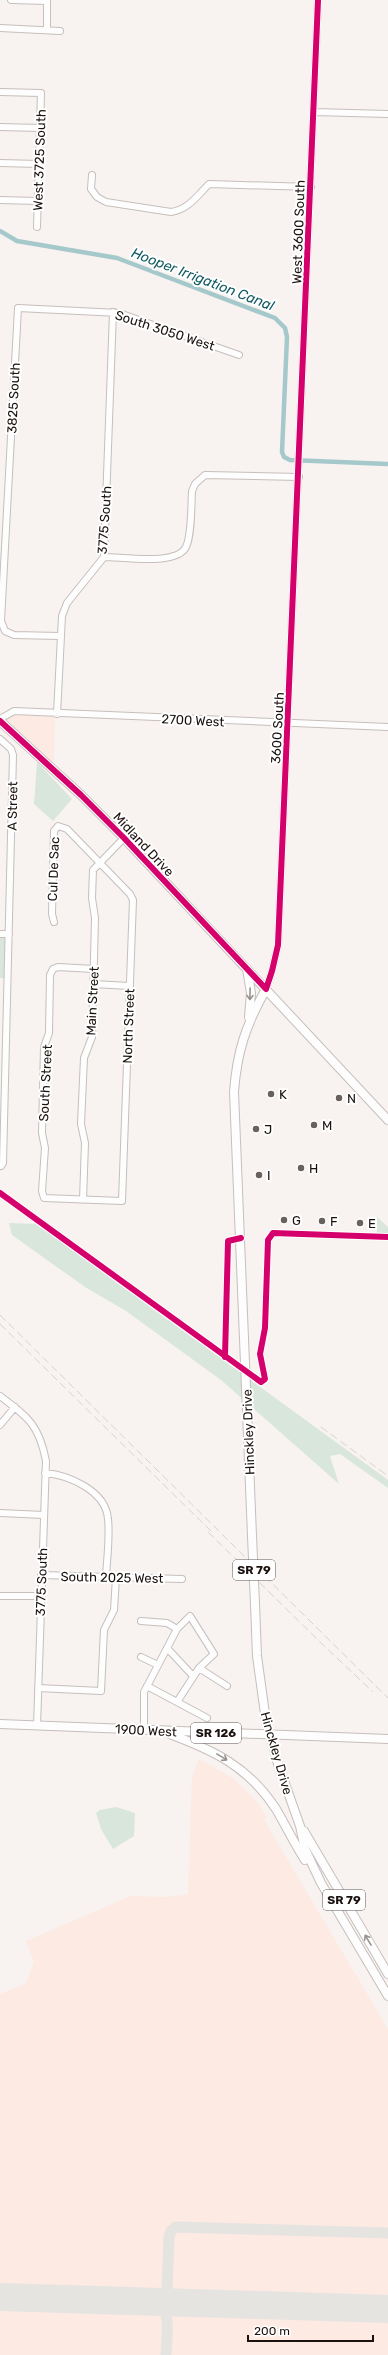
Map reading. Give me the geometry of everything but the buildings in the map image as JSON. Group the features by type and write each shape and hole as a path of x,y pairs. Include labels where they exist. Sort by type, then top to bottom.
{"main road":[{"name":"Midland Drive","path":"0,720 76,790 124,838 388,1120"},
{"path":"247,969 251,993 249,1020"},
{"name":"Hinckley Drive","path":"266,989 249,1020 242,1038 236,1068 234,1092 252,1536 260,1689 278,1764 300,1826 305,1849 321,1884 388,1996"},
{"name":"1900 West","path":"0,1724 388,1739"},
{"path":"160,1731 208,1749 241,1769 254,1781 275,1809 321,1884"},
{"name":"Hinckley Drive","path":"300,1826 388,1974"}],"street":[{"path":"11,0 47,1 47,30"},
{"name":"West 3600 South","path":"299,466 318,0"},
{"path":"0,28 60,31"},
{"name":"West 3725 South","path":"0,92 41,93 37,227"},
{"path":"314,112 388,114"},
{"path":"0,127 40,128"},
{"path":"0,163 39,164"},
{"path":"92,175 91,189 102,201 171,212 188,206 209,184 310,186"},
{"path":"0,200 38,201"},
{"name":"South 3050 West","path":"18,308 113,312 239,355"},
{"name":"3825 South","path":"18,308 1,621 5,631 14,634 60,636"},
{"name":"3775 South","path":"57,714 62,616 67,603 104,557 113,312"},
{"name":"3600 South","path":"266,989 278,945 299,466"},
{"path":"104,557 171,558 183,552 188,541 192,491 200,478 212,474 299,477"},
{"name":"2700 West","path":"0,720 14,711 288,724 388,727"},
{"name":"A Street","path":"0,739 11,749 13,755 8,979 3,1100 3,1163 1,1166"},
{"name":"Cul De Sac","path":"54,922 52,914 54,831 58,826 67,829 99,864"},
{"name":"Main Street","path":"83,1200 85,1143 81,1124 84,1058 92,1037 95,918 92,898 93,870 124,838"},
{"name":"North Street","path":"83,1200 122,1201 133,900 130,894 99,864"},
{"path":"0,934 9,934"},
{"name":"South Street","path":"83,1200 44,1198 42,1191 45,1148 42,1134 44,1047 49,1033 50,974 53,969 94,969"},
{"path":"0,979 8,979"},
{"path":"93,984 130,986"},
{"name":"3775 South","path":"0,1396 15,1407 36,1428 41,1439 46,1461 40,1596 37,1726"},
{"path":"0,1425 15,1407"},
{"path":"45,1473 60,1474 77,1482 101,1502 108,1517 106,1577"},
{"path":"0,1514 44,1515"},
{"name":"South 2025 West","path":"41,1575 182,1579"},
{"path":"38,1688 101,1691 104,1630 114,1610 116,1577"},
{"path":"0,1596 40,1596"},
{"path":"144,1730 144,1692 177,1629 190,1616 214,1654 199,1668 177,1702"},
{"path":"141,1622 167,1623 177,1629"},
{"path":"167,1648 193,1676"},
{"path":"141,1657 158,1665"},
{"path":"199,1668 227,1686"},
{"path":"147,1686 207,1718"}],"shaded area":[{"path":"0,713 55,716 54,770 0,717"},
{"path":"37,762 72,799 53,821 34,804"},
{"path":"0,935 7,935 5,978 0,978"},
{"path":"377,1217 388,1227 388,1235 377,1234"},
{"path":"9,1223 36,1224 388,1480 388,1488 340,1454 330,1456 339,1484 221,1380 126,1311 85,1287 12,1235"},
{"path":"199,1759 234,1779 258,1803 267,1818 264,1820 388,2029 388,2355 0,2355 0,1994 26,1983 34,1962 26,1941 131,1896 166,1897 188,1894 192,1777"},
{"path":"116,1807 135,1813 134,1836 113,1849 101,1829 96,1813 100,1810"}],"waterway":[{"name":"Hooper Irrigation Canal","path":"0,231 17,241 117,258 275,318 285,328 287,337 282,452 284,457 290,460 388,464"}],"taxiway":[{"path":"185,2303 173,2300 167,2291 169,2237 171,2231 176,2227 388,2233"},
{"path":"153,2302 160,2305 164,2310 166,2317 166,2355"}],"runway":[{"path":"0,2297 388,2309"}],"railway":[{"path":"0,1315 388,1698"},
{"path":"0,1324 214,1534"},
{"path":"321,1427 388,1476"},
{"path":"208,1532 373,1692"}],"cycle path":[{"path":"0,721 81,795 124,838 266,989 278,945 318,0"},
{"path":"0,1193 261,1382 265,1379 260,1354 265,1328 268,1240 273,1233 388,1237"},
{"path":"225,1357 228,1241 241,1238"}],"place":[{"name":"K","path":"271,1094"},
{"name":"N","path":"339,1098"},
{"name":"M","path":"314,1125"},
{"name":"J","path":"256,1129"},
{"name":"H","path":"301,1168"},
{"name":"I","path":"259,1175"},
{"name":"G","path":"284,1220"},
{"name":"F","path":"322,1221"},
{"name":"E","path":"360,1223"}]}
